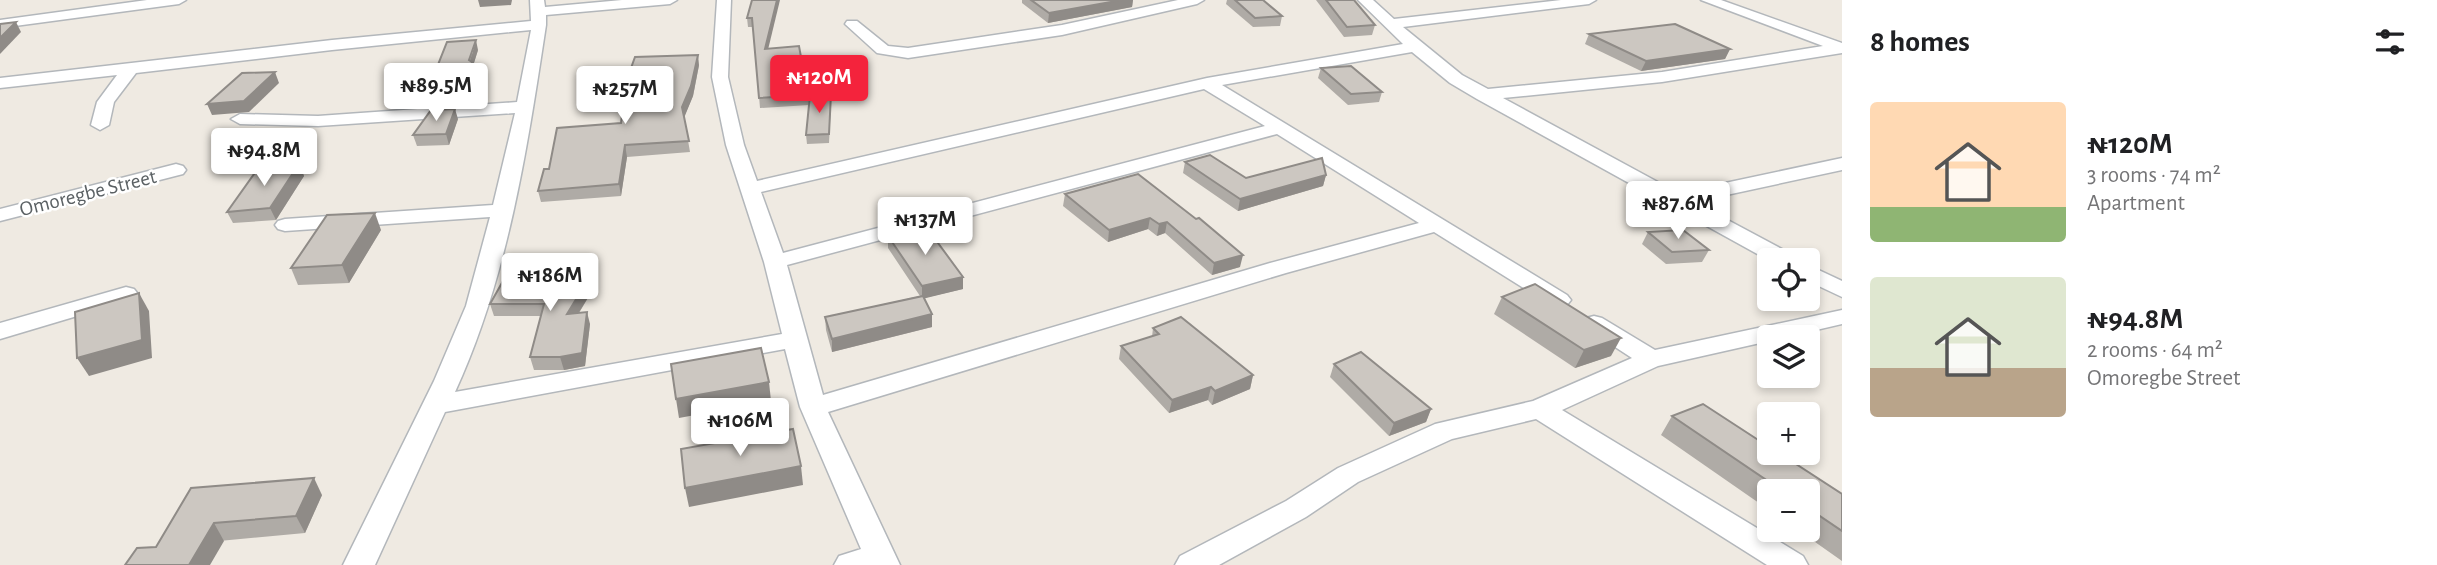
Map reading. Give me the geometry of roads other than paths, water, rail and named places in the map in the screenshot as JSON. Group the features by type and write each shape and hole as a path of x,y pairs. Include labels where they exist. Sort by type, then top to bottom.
{"street":[{"path":"20,22 28,0"},
{"path":"0,24 179,0"},
{"path":"0,83 331,45 538,12 670,0"},
{"path":"724,0 720,77 748,189 775,262 813,407 882,560 849,565"},
{"path":"852,24 883,50 908,53 1062,30 1197,0"},
{"path":"1365,0 1415,47 1483,95 1763,248"},
{"path":"1392,24 1589,0"},
{"path":"1708,0 1842,48"},
{"path":"359,565 435,405 478,306 519,142 538,12"},
{"path":"748,189 1207,83 1415,47"},
{"path":"1483,95 1662,77 1842,48"},
{"path":"100,125 99,112 103,104 131,69"},
{"path":"1207,83 1439,224 1651,359"},
{"path":"240,119 318,121 524,107"},
{"path":"775,262 1279,128"},
{"path":"1673,200 1842,164"},
{"name":"Omoregbe Street","path":"0,215 176,170"},
{"path":"285,225 503,210"},
{"path":"813,407 1278,268 1439,224"},
{"path":"1820,278 1842,290"},
{"path":"0,331 126,294"},
{"path":"1191,565 1296,509 1348,475 1445,431 1540,410 1651,359 1842,317"},
{"path":"435,405 797,339"},
{"path":"1540,410 1792,565"}]}
